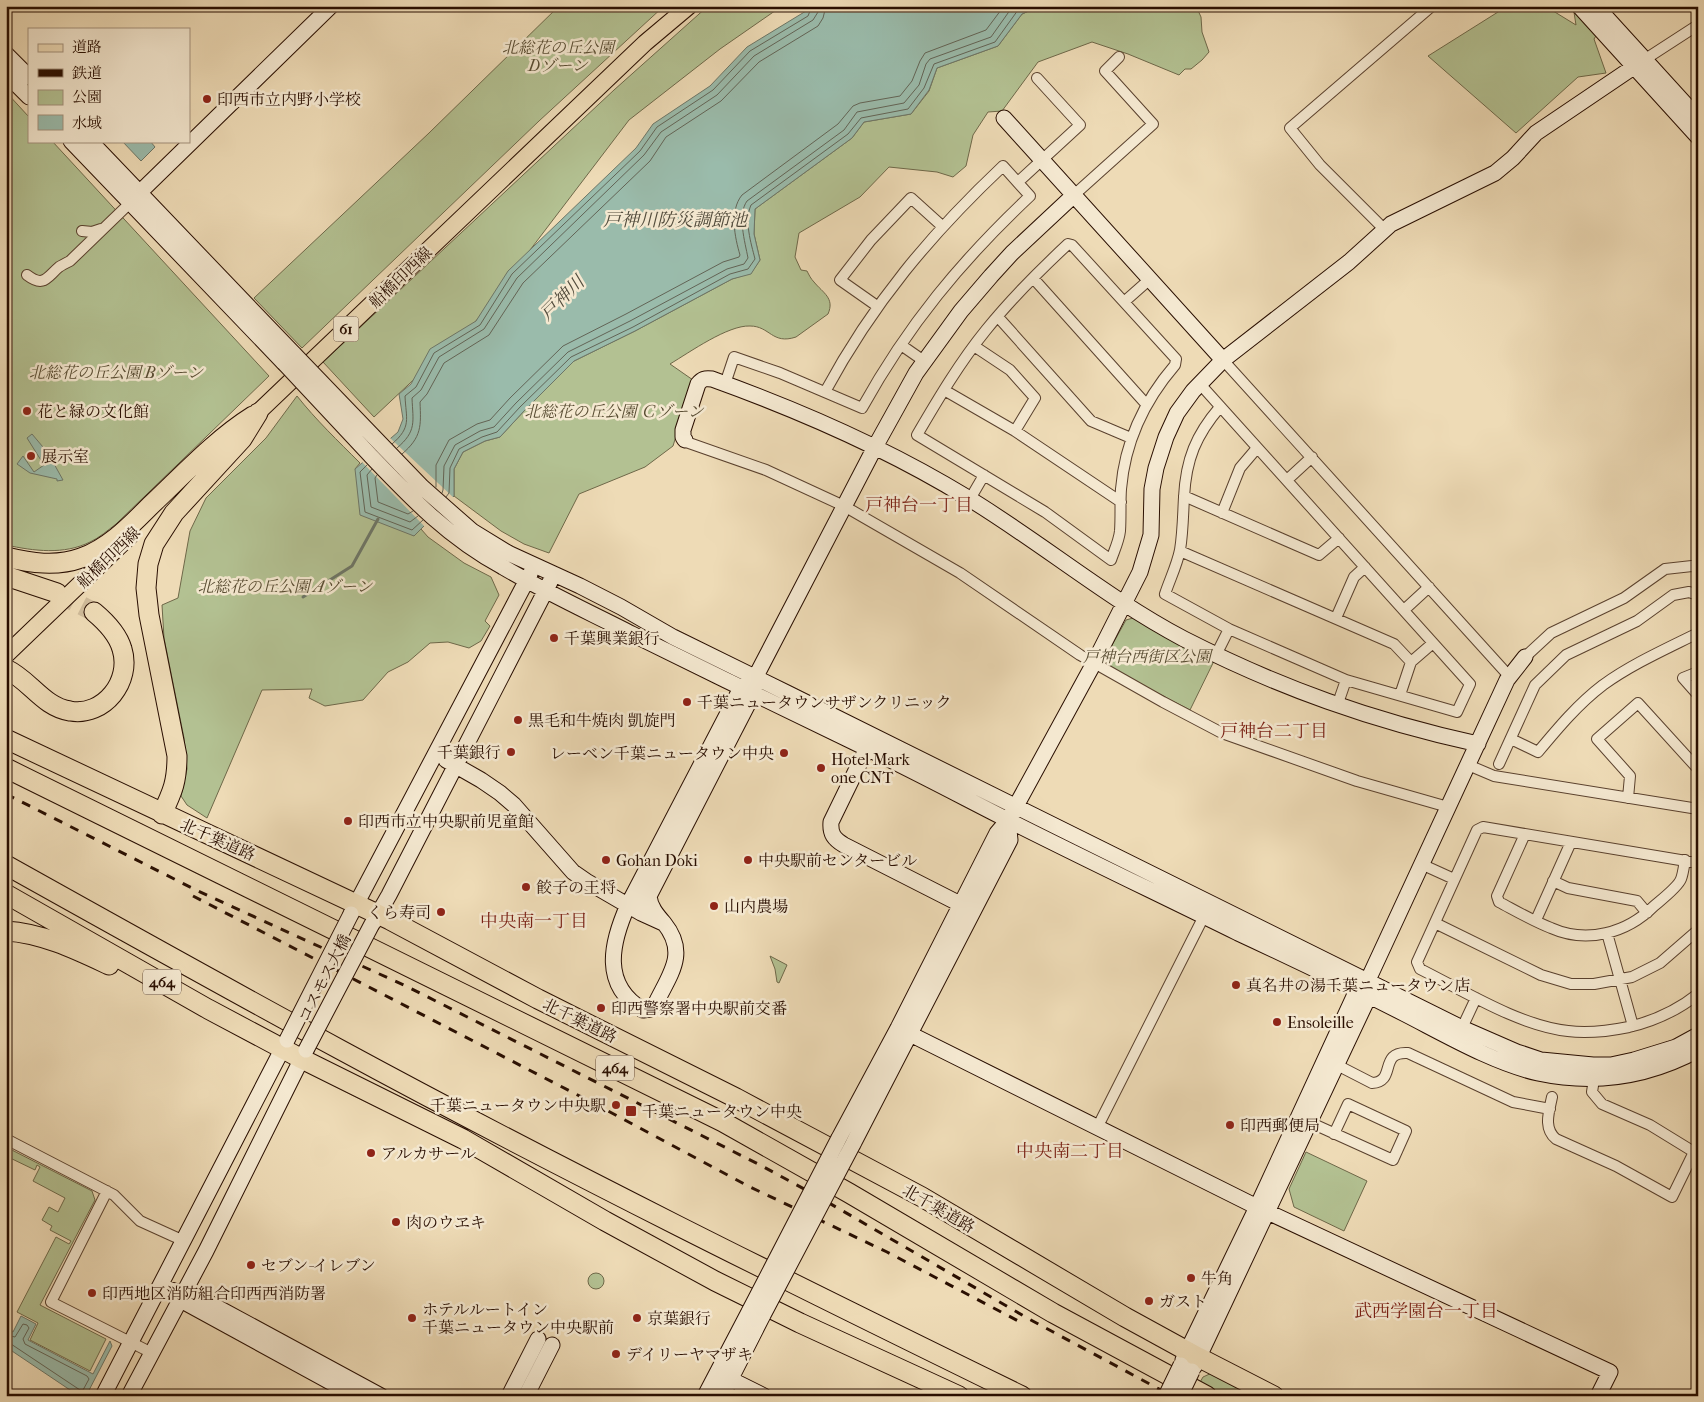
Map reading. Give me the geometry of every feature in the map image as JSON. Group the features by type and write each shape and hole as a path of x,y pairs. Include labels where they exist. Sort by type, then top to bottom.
{"highway":[{"path":"6,557 39,564 55,563 82,558 108,544 130,526 232,429 258,412"},
{"path":"162,814 174,789 177,773 177,756 149,615 146,588 148,564 154,544 174,513 242,439 258,412"},
{"path":"6,576 57,593"},
{"path":"6,669 17,674 41,697 53,705 68,711 80,712 92,709 105,702 120,684 124,672 124,661 122,648 116,636 94,612"},
{"path":"6,731 78,767 92,779"},
{"name":"北千葉道路","path":"6,739 92,779 694,1076 820,1141 922,1198 1090,1298 1190,1361 1274,1396"},
{"name":"北千葉道路","path":"6,768 723,1122 849,1193 1053,1313 1207,1396"},
{"name":"464","path":"6,865 341,1050 550,1160 807,1291 1022,1396"},
{"name":"464","path":"6,894 208,1009 285,1044 463,1139 715,1281 800,1323 959,1396"},
{"path":"6,932 16,932 44,938 81,952 208,1009"}],"main road":[{"name":"船橋印西線","path":"6,655 645,43 689,6"}],"street":[{"path":"28,275 43,281 59,267 70,261 331,6"},
{"path":"1384,229 1320,165 1290,128 1432,6"},
{"path":"1579,6 1698,118"},
{"path":"1596,6 1639,64 1698,137"},
{"path":"904,1030 960,904 997,833 1008,820 1016,806 1094,663 1140,572 1149,545 1152,522 1152,489 1158,458 1177,413 1200,384 1223,360 1350,262 1384,229 1500,169 1536,133 1698,25"},
{"path":"6,54 28,76"},
{"path":"649,896 656,914 672,933 676,943 675,962 655,1005 650,1009 643,1010 625,996 617,981 614,967 614,942 618,927 628,905 755,678 874,447 907,388 924,361 966,305 1012,253 1153,124 1105,71 1119,57"},
{"path":"6,74 28,97"},
{"path":"1018,182 1080,125 1037,78"},
{"path":"1004,118 1509,676"},
{"path":"72,142 135,198 289,358 411,498 464,544 506,560 534,566 554,574 621,607 673,637 1016,806 1365,988 1460,1042 1511,1065 1538,1073 1594,1079 1614,1078 1653,1070 1698,1050"},
{"path":"91,142 135,198"},
{"path":"725,384 734,357 862,408 901,345 949,279 984,240 1030,196 1003,166 942,226 918,253 877,306 846,354 825,392"},
{"path":"877,306 840,280 871,240 912,198 942,226"},
{"path":"82,231 92,232 105,227"},
{"path":"1068,244 1072,245 1176,359 1175,365 1146,404 1131,438 1123,471 1120,533 1111,560 1044,512 917,435 944,390 974,346 1033,278 1068,244"},
{"path":"1033,278 1146,404"},
{"path":"1124,302 1150,278"},
{"path":"998,317 1092,421 1131,438"},
{"path":"901,345 924,361"},
{"path":"974,346 1010,370 1034,398 1015,430"},
{"path":"1448,807 1357,781 1222,732 1163,702 1080,655 960,573 844,506 766,470 689,443 683,437 683,430 698,384 706,378 725,384 820,421 874,447 970,499 1125,604 1183,638 1257,674 1337,706 1430,733 1478,744"},
{"path":"1200,384 1470,684 1457,712 1346,680 1230,629 1165,594 1180,551 1186,474 1194,446 1205,425 1220,407"},
{"path":"944,390 1015,430 1120,502"},
{"path":"1222,513 1240,468 1257,448"},
{"path":"1287,480 1312,458"},
{"path":"970,499 984,476"},
{"path":"1184,496 1319,555 1338,538"},
{"path":"1180,551 1394,644 1411,662"},
{"path":"506,560 526,581 1204,916 1365,988 1517,1052 1541,1060 1593,1065 1611,1064 1643,1058 1676,1046 1698,1034"},
{"name":"コスモス大橋","path":"103,1396 353,908 436,755 534,566"},
{"path":"1166,1396 1190,1361 1509,676 1525,657 1551,633 1624,598 1666,570 1692,566 1698,568"},
{"path":"1336,618 1354,576 1365,567"},
{"name":"コスモス大橋","path":"129,1396 182,1297 304,1054 554,574"},
{"path":"1404,610 1429,587"},
{"path":"1499,764 1535,685 1566,655 1636,621 1673,595 1689,592 1698,595"},
{"path":"1216,655 1230,629"},
{"path":"1511,739 1538,752 1571,714 1602,686 1627,669 1698,633"},
{"path":"1400,696 1411,662 1433,643"},
{"path":"1698,672 1683,678 1698,695"},
{"path":"1337,706 1346,680"},
{"path":"628,905 640,904 649,896 747,691"},
{"path":"1628,798 1630,776 1597,739 1638,703 1698,769"},
{"path":"867,748 831,822 832,835 844,845 960,904"},
{"path":"436,755 500,793 573,872 641,914 664,923"},
{"path":"1468,765 1494,776 1698,809"},
{"path":"705,1396 757,1312 904,1030 1010,840 1008,820"},
{"path":"1698,863 1483,827 1477,830 1417,962 1420,970 1476,998 1520,1018 1567,1031 1590,1032 1633,1026 1668,1013 1698,994"},
{"path":"1525,834 1497,896 1499,902 1551,929 1570,934 1587,936 1607,933 1628,926 1647,913 1681,880 1685,860"},
{"path":"1536,920 1571,842"},
{"path":"1421,864 1454,879"},
{"path":"1553,881 1568,888 1637,901 1647,913"},
{"path":"1097,1128 1204,916"},
{"path":"1435,923 1540,975 1571,984 1594,984 1632,977 1660,964 1698,930"},
{"path":"1607,933 1633,1026"},
{"path":"1262,1209 1309,1122 1335,1064 1365,988"},
{"path":"1462,1028 1476,998"},
{"path":"904,1030 1262,1209 1610,1372 1598,1396"},
{"path":"1335,1064 1372,1082 1379,1082 1384,1079 1391,1058 1398,1052 1408,1053 1513,1102 1550,1109"},
{"path":"1552,1097 1548,1128 1556,1139 1616,1166 1672,1197 1694,1152 1650,1125 1602,1104 1592,1092 1594,1079"},
{"path":"1309,1122 1334,1134 1393,1160 1406,1132 1348,1104 1334,1134"},
{"path":"6,1139 107,1191 120,1200 140,1221 184,1241"},
{"path":"107,1191 51,1302 152,1354"},
{"path":"160,1286 353,1395"},
{"path":"182,1297 211,1304 382,1396"},
{"path":"722,1396 757,1312"},
{"path":"509,1396 545,1342 526,1396"},
{"path":"1180,1396 1190,1361"},
{"path":"730,1379 764,1396"}],"green space":[{"name":"北総花の丘公園 Dゾーン","path":"559,6 664,6 539,121 302,348 254,298 429,133"},
{"path":"708,6 782,6 720,49 629,120 476,321 374,417 323,362 614,90"},
{"name":"北総花の丘公園 Ｃゾーン","path":"1040,6 1136,6 1140,9 1143,6 1196,6 1201,17 1202,32 1209,52 1191,69 1185,69 1179,75 1128,54 1092,42 1038,62 1002,111 988,112 973,135 966,166 953,177 937,172 889,167 860,197 799,233 795,257 801,270 807,271 812,280 827,296 830,304 828,314 796,337 788,339 776,337 757,327 741,327 731,330 709,340 670,364 693,380 673,446 645,467 579,494 549,553 524,544 501,531 454,496 454,469 463,452 485,441 500,437 574,361 732,279 751,273 760,260 754,234 755,209 852,138 864,122 911,114 929,91 937,68 998,46 1022,14"},
{"path":"1505,6 1545,6 1576,25 1573,6 1615,6 1594,39 1606,73 1578,77 1516,133 1428,56"},
{"name":"北総花の丘公園 Bゾーン","path":"6,92 28,116 28,142 53,142 269,376 116,524 100,536 90,542 70,549 49,551 6,545"},
{"name":"北総花の丘公園 Aゾーン","path":"297,396 319,422 360,463 355,469 414,536 421,529 428,537 464,563 491,577 499,595 485,621 490,626 481,641 469,648 448,642 430,643 408,662 388,672 363,700 325,706 309,698 312,689 262,690 207,818 187,805 181,796 187,769 184,738 164,638 162,605 178,598 190,531 206,498 266,438"},
{"name":"戸神台西街区公園","path":"1133,618 1214,661 1190,710 1108,667 1105,658 1126,620"},
{"path":"770,956 787,965 779,983 777,982"},
{"path":"6,1147 92,1191 95,1200 40,1305 106,1339 90,1371 30,1340 38,1323 17,1312 56,1237 69,1244 71,1241 50,1230 52,1226 42,1220 49,1207 58,1212 65,1198 33,1181 40,1167 37,1165 35,1170 6,1156"},
{"path":"1306,1152 1367,1181 1344,1231 1294,1207 1289,1189"},
{"path":"593,1273 599,1273 604,1278 602,1287 593,1289 588,1284 588,1278"},
{"path":"1214,1372 1259,1396 1224,1396 1199,1384 1203,1377"}],"water":[{"name":"戸神川防災調節池","path":"808,6 1040,6 1022,14 998,46 937,68 929,90 911,114 864,122 852,138 755,209 754,234 760,260 751,274 732,279 574,361 500,437 485,441 463,452 454,469 454,496 414,536 360,515 355,469 398,432 403,419 399,394 411,384 430,349 476,321 508,271 636,148 653,124 710,86 747,47 806,11"},
{"path":"123,142 151,142 155,147 141,161"},
{"path":"32,434 48,453 63,480 57,481 57,479 30,473 17,464 23,456 34,472 44,465 27,438"},
{"path":"21,1316 36,1324 28,1340 93,1374 110,1341 112,1346 86,1396 79,1396 6,1347 6,1329 13,1332"}],"pier":[{"path":"389,437 455,499 426,528 361,461"}],"waterway":[{"name":"戸神川","path":"303,597 352,566 378,519"}],"tunnel":[{"path":"57,593 94,612"}],"railway":[{"path":"6,794 196,890 410,988 762,1166 1029,1319 1172,1396"},
{"path":"193,896 595,1104 748,1186 887,1252 1024,1324"}],"place":[{"name":"印西市立内野小学校","path":"207,99"},
{"name":"花と緑の文化館","path":"27,411"},
{"name":"展示室","path":"31,456"},
{"name":"千葉興業銀行","path":"554,638"},
{"name":"千葉ニュータウンサザンクリニック","path":"687,702"},
{"name":"黒毛和牛焼肉 凱旋門","path":"518,720"},
{"name":"千葉銀行","path":"511,752"},
{"name":"レーベン千葉ニュータウン中央","path":"784,753"},
{"name":"Hotel Mark one CNT","path":"821,768"},
{"name":"印西市立中央駅前児童館","path":"348,821"},
{"name":"Gohan Doki","path":"606,860"},
{"name":"中央駅前センタービル","path":"748,860"},
{"name":"餃子の王将","path":"526,887"},
{"name":"山内農場","path":"714,906"},
{"name":"くら寿司","path":"441,912"},
{"name":"真名井の湯千葉ニュータウン店","path":"1236,985"},
{"name":"印西警察署中央駅前交番","path":"601,1008"},
{"name":"Ensoleille","path":"1277,1022"},
{"name":"千葉ニュータウン中央駅","path":"616,1105"},
{"name":"千葉ニュータウン中央","path":"631,1111"},
{"name":"印西郵便局","path":"1230,1125"},
{"name":"アルカサール","path":"371,1153"},
{"name":"肉のウヱキ","path":"396,1222"},
{"name":"セブン-イレブン","path":"251,1265"},
{"name":"牛角","path":"1191,1278"},
{"name":"印西地区消防組合印西西消防署","path":"92,1293"},
{"name":"ガスト","path":"1149,1301"},
{"name":"ホテルルートイン 千葉ニュータウン中央駅前","path":"412,1318"},
{"name":"京葉銀行","path":"637,1318"},
{"name":"デイリーヤマザキ","path":"616,1354"}],"district":[{"name":"戸神台一丁目","path":"919,505"},
{"name":"戸神台二丁目","path":"1274,731"},
{"name":"中央南一丁目","path":"534,921"},
{"name":"中央南二丁目","path":"1070,1151"},
{"name":"武西学園台一丁目","path":"1426,1311"}]}
